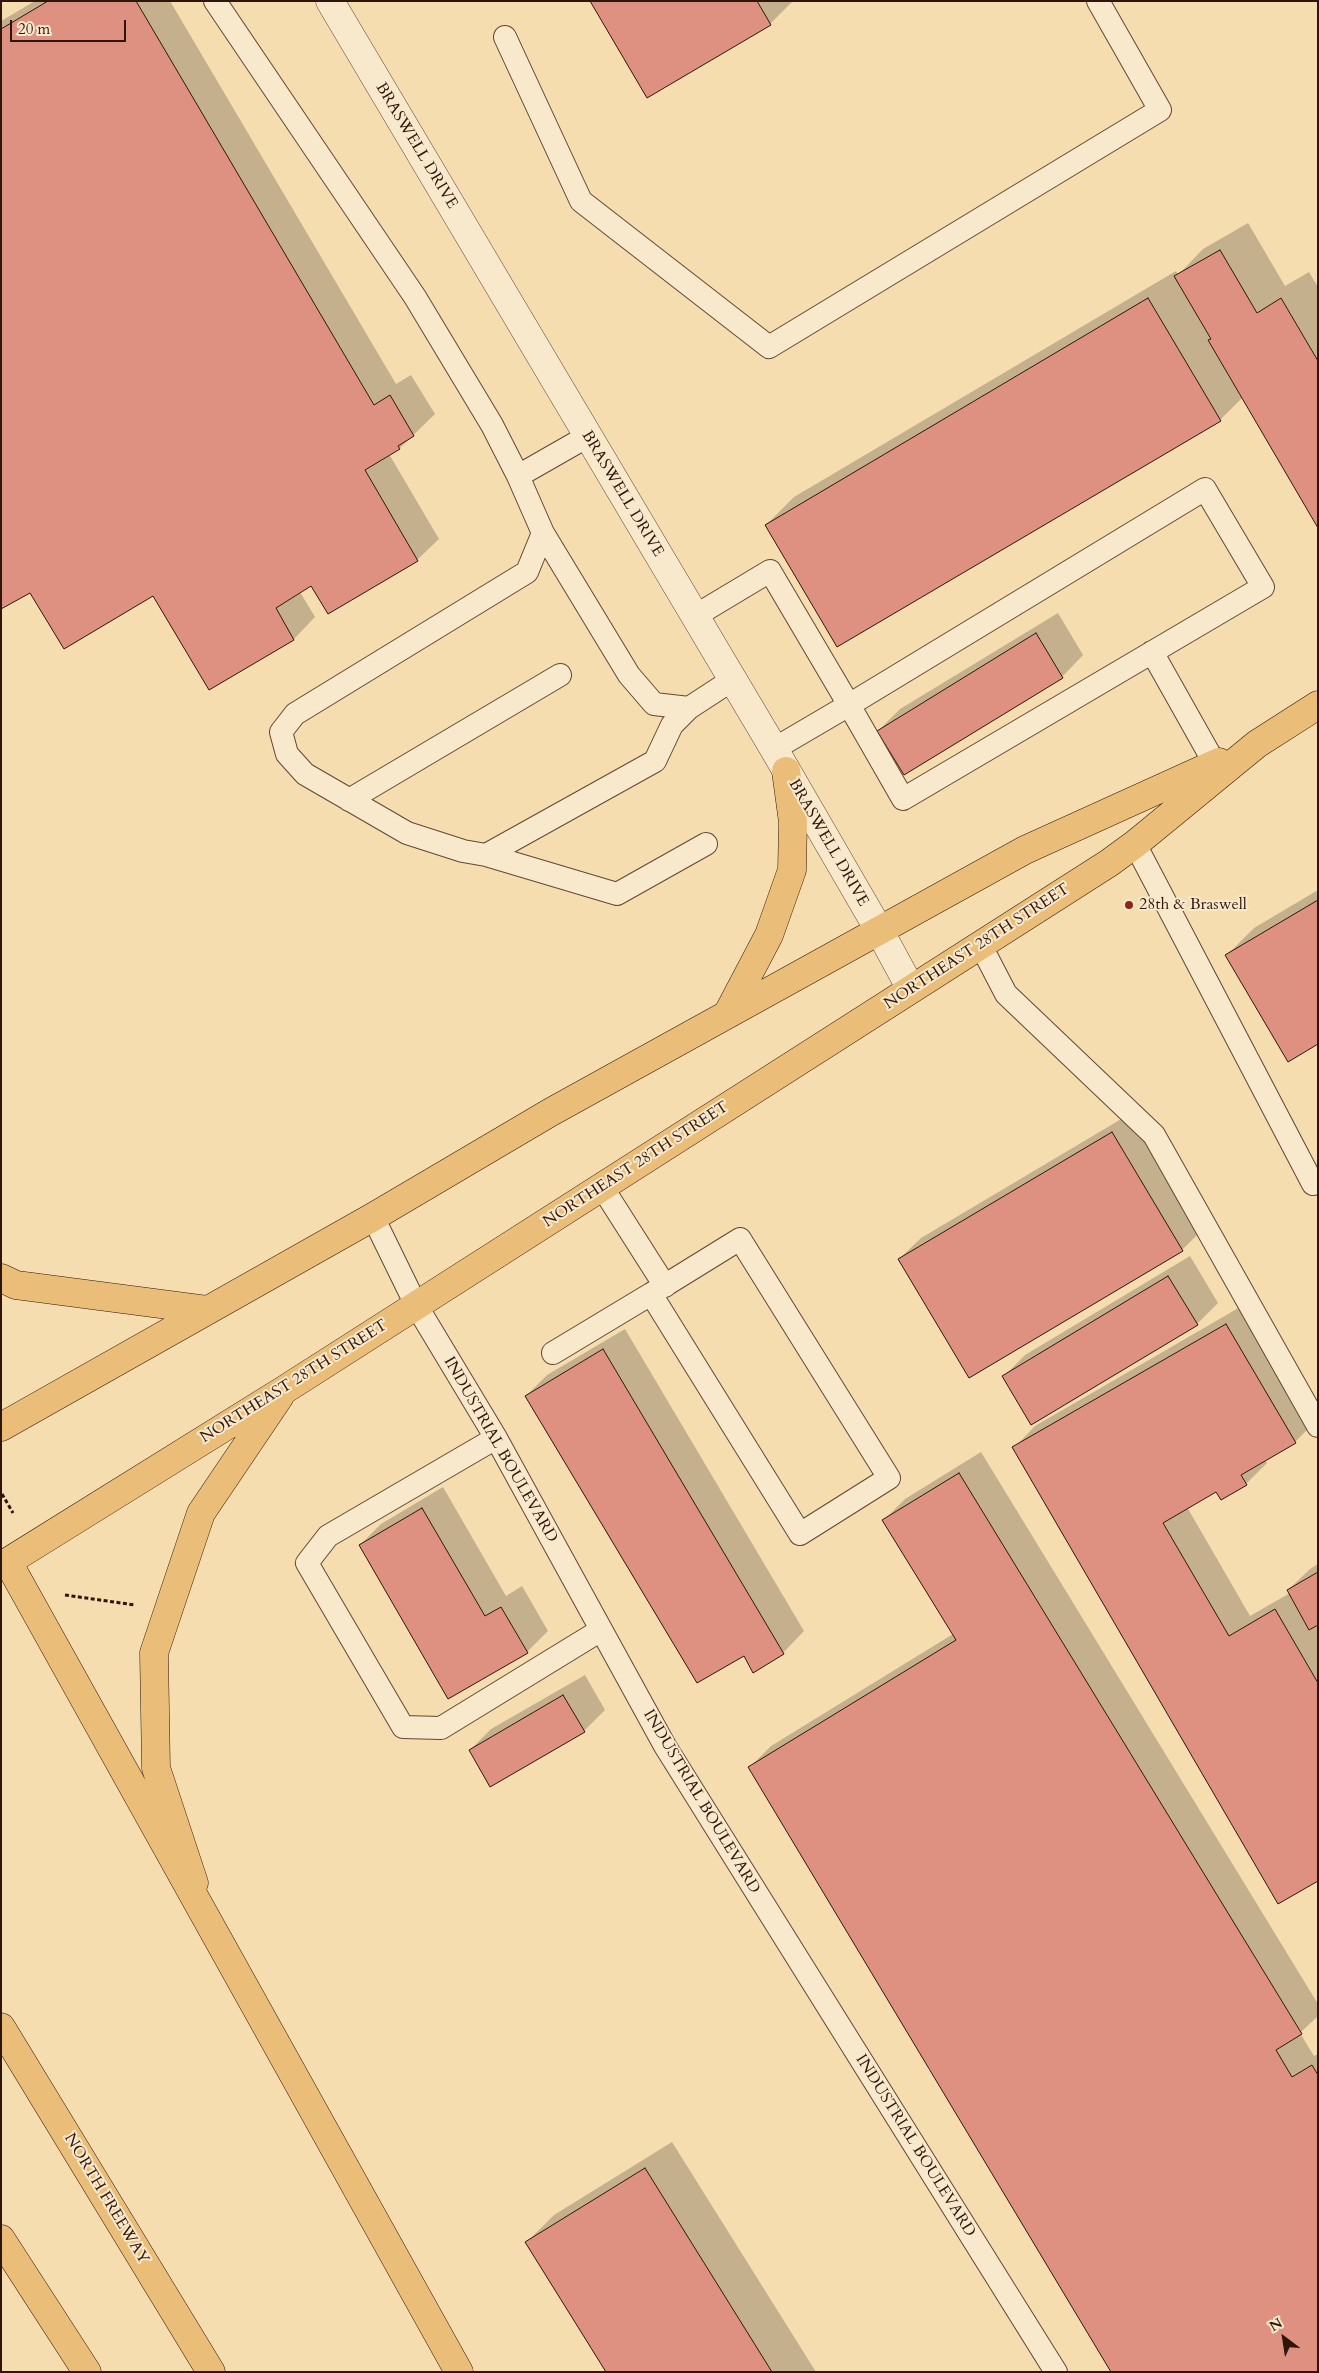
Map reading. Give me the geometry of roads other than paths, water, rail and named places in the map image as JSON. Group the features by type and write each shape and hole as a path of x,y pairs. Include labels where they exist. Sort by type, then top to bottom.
{"main road":[{"name":"NORTHEAST 28TH STREET","path":"4,1564 284,1390 1135,844 1257,744 1318,705"},
{"name":"NORTHEAST 28TH STREET","path":"1,1427 372,1217 551,1112 1024,850 1257,744"},
{"path":"728,1013 769,935 792,870 794,822 780,760"},
{"path":"1,1278 16,1285 207,1310"},
{"path":"204,1913 156,1768 154,1652 202,1513 284,1390"},
{"path":"4,1564 204,1913 459,2372"},
{"name":"NORTH FREEWAY","path":"1,2027 211,2372"},
{"path":"1,2239 87,2372"}],"street":[{"name":"BRASWELL DRIVE","path":"330,1 780,760 879,930 911,989"}],"lane":[{"path":"216,1 415,297 492,425 518,476 543,533 629,675 654,704 689,708"},
{"path":"505,37 581,201 769,347 1160,110 1098,1"},
{"path":"518,476 588,436"},
{"path":"695,616 770,571 849,704 903,799 1262,587 1204,489 849,704 780,760"},
{"path":"543,533 528,572 295,714 281,732 287,754 305,774 406,833 617,894 706,844"},
{"path":"1152,652 1215,764"},
{"path":"349,800 560,675"},
{"path":"486,855 655,761 672,725 689,708 732,680"},
{"path":"1135,844 1313,1184 1318,1181"},
{"path":"980,944 1006,994 1154,1135 1318,1426"},
{"path":"553,1353 658,1290 740,1239 889,1478 800,1534 658,1290 602,1187"},
{"name":"INDUSTRIAL BOULEVARD","path":"372,1217 416,1305 496,1438 665,1746 1056,2372"},
{"path":"496,1438 328,1536 307,1563 403,1726 441,1728 601,1630"}],"place":[{"name":"28th & Braswell","path":"1129,905"}]}
